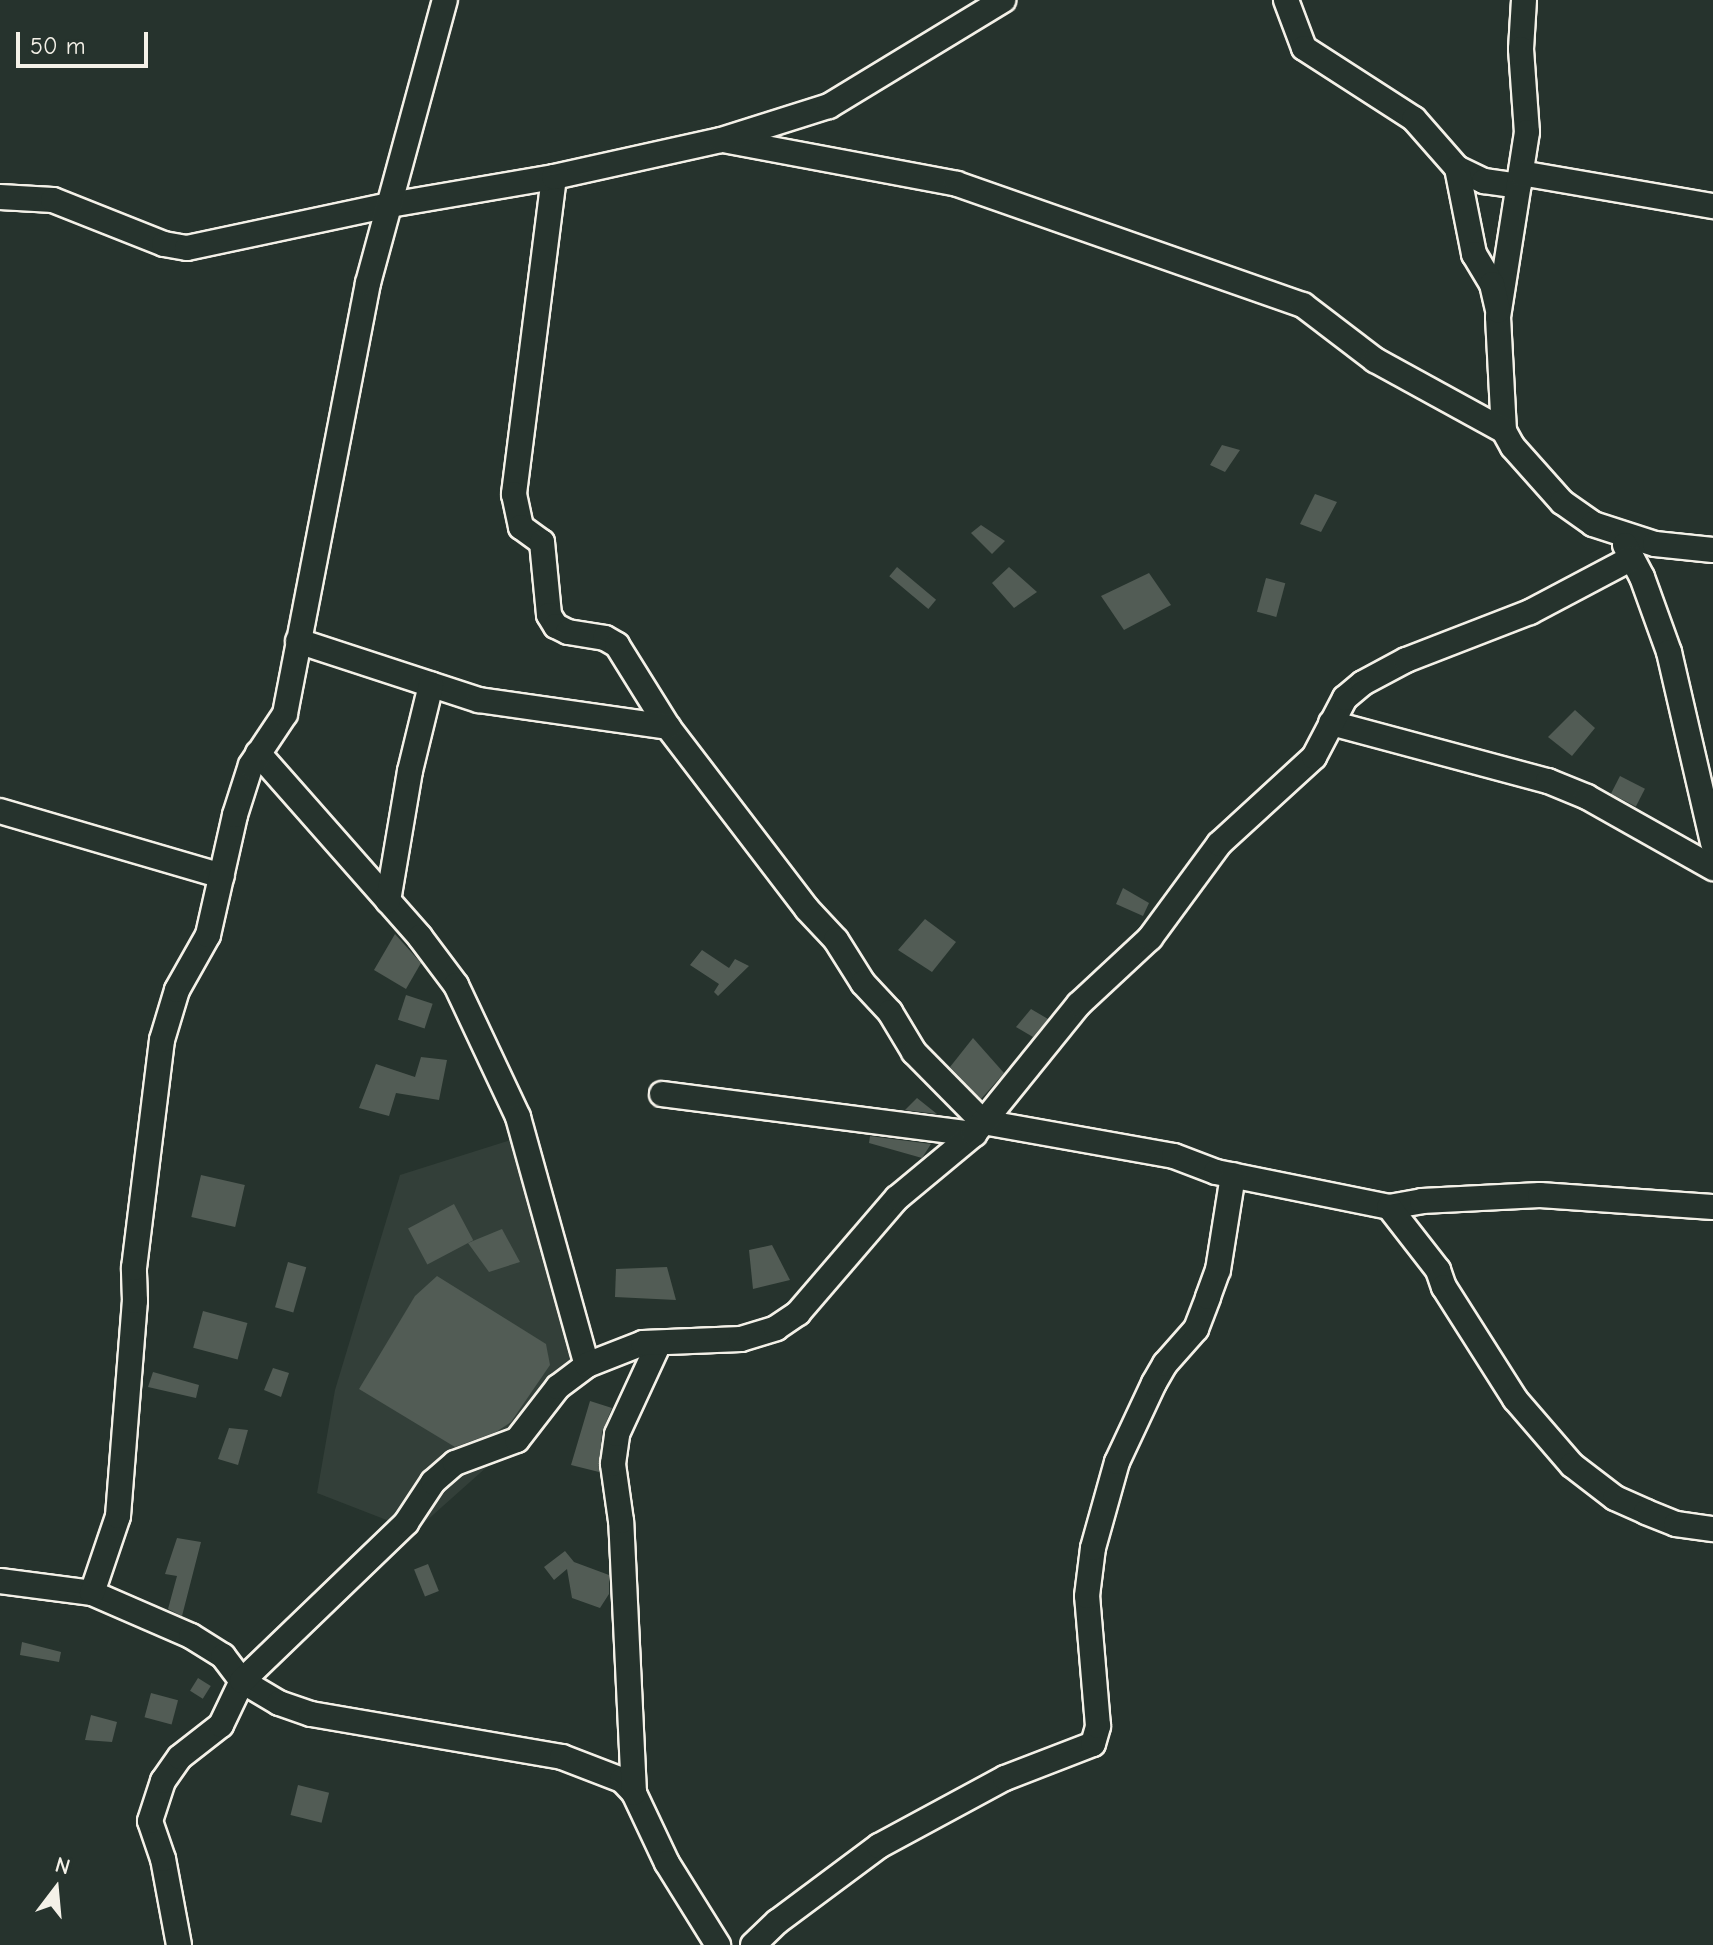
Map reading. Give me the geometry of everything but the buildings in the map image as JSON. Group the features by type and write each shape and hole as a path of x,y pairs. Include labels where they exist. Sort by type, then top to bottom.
{"street":[{"path":"92,1593 118,1516 135,1301 134,1268 157,1063 177,990 208,935 235,815 258,753 285,714 368,283 445,0"},
{"path":"0,197 53,200 164,244 187,248 390,205 554,177 721,140 829,106 1003,0"},
{"path":"1286,0 1304,48 1414,119 1457,168 1484,181 1520,179 1713,206"},
{"path":"1498,317 1527,132 1521,49 1524,0"},
{"path":"721,140 957,184 1303,305 1375,360 1504,431"},
{"path":"1457,168 1471,241 1492,284 1498,317 1504,431 1513,447 1562,502 1593,524 1620,536 1655,544 1713,550"},
{"path":"554,177 514,494 516,515 521,527 542,542 549,615 556,626 617,645 668,727 793,892 836,940 863,983 890,1012 914,1052 978,1128"},
{"path":"1620,536 1632,558 1669,652 1713,843"},
{"path":"179,1945 163,1859 150,1821 172,1766 221,1725 242,1681 406,1523 433,1482 455,1463 517,1440 558,1387 587,1365 643,1343 741,1339 776,1328 798,1313 897,1198 978,1128 1079,1004 1150,938 1219,844 1314,757 1345,698 1363,683 1406,660 1530,612 1632,558"},
{"path":"298,641 479,700 668,727"},
{"path":"388,901 410,771 431,685"},
{"path":"1331,723 1548,781 1587,797 1713,868"},
{"path":"258,753 388,901 456,985 518,1117 587,1365"},
{"path":"0,811 222,876"},
{"path":"662,1094 978,1128 1174,1156 1233,1175 1389,1207 1422,1201 1540,1195 1713,1207"},
{"path":"753,1945 777,1922 879,1846 1005,1778 1093,1744 1098,1726 1087,1596 1096,1534 1117,1462 1154,1383 1165,1364 1196,1329 1218,1270 1233,1175"},
{"path":"1389,1207 1438,1270 1444,1287 1515,1399 1572,1465 1587,1479 1625,1503 1676,1524 1713,1529"},
{"path":"634,1793 621,1521 613,1464 617,1434 659,1343"},
{"path":"0,1581 92,1593 191,1636 223,1656 242,1681 279,1703 311,1714 562,1757 622,1780 634,1793 667,1863 718,1945"}],"shaded area":[{"path":"517,1138 576,1366 517,1440 415,1531 317,1493 335,1390 400,1175"}]}
